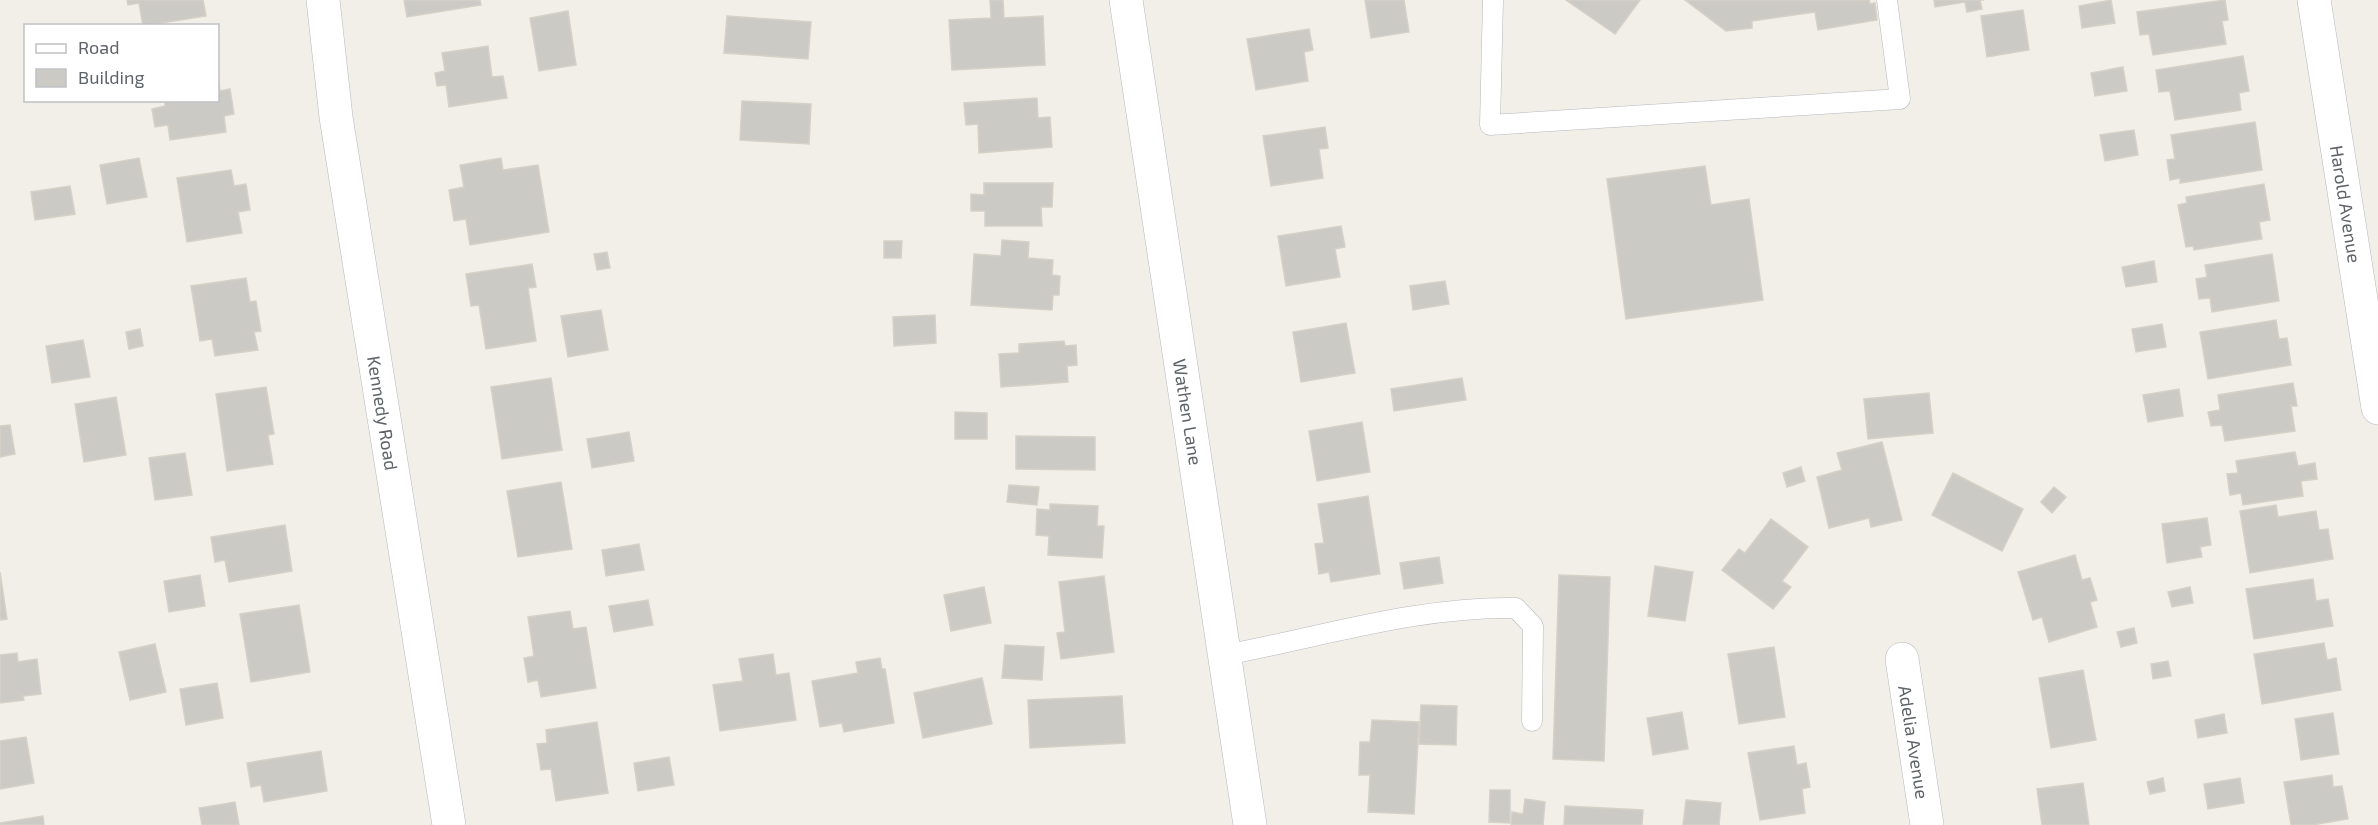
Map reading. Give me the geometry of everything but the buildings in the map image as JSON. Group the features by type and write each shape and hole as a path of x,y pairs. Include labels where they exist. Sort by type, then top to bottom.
{"street":[{"name":"Kennedy Road","path":"324,0 336,117 448,825"},
{"name":"Wathen Lane","path":"1126,0 1250,825"},
{"name":"Harold Avenue","path":"2314,0 2378,408"},
{"name":"Adelia Avenue","path":"1902,659 1927,825"}],"lane":[{"path":"1492,0 1490,125 1900,99 1887,0"},
{"path":"1224,655 1402,617 1479,607 1516,608 1533,626 1532,721"}]}
